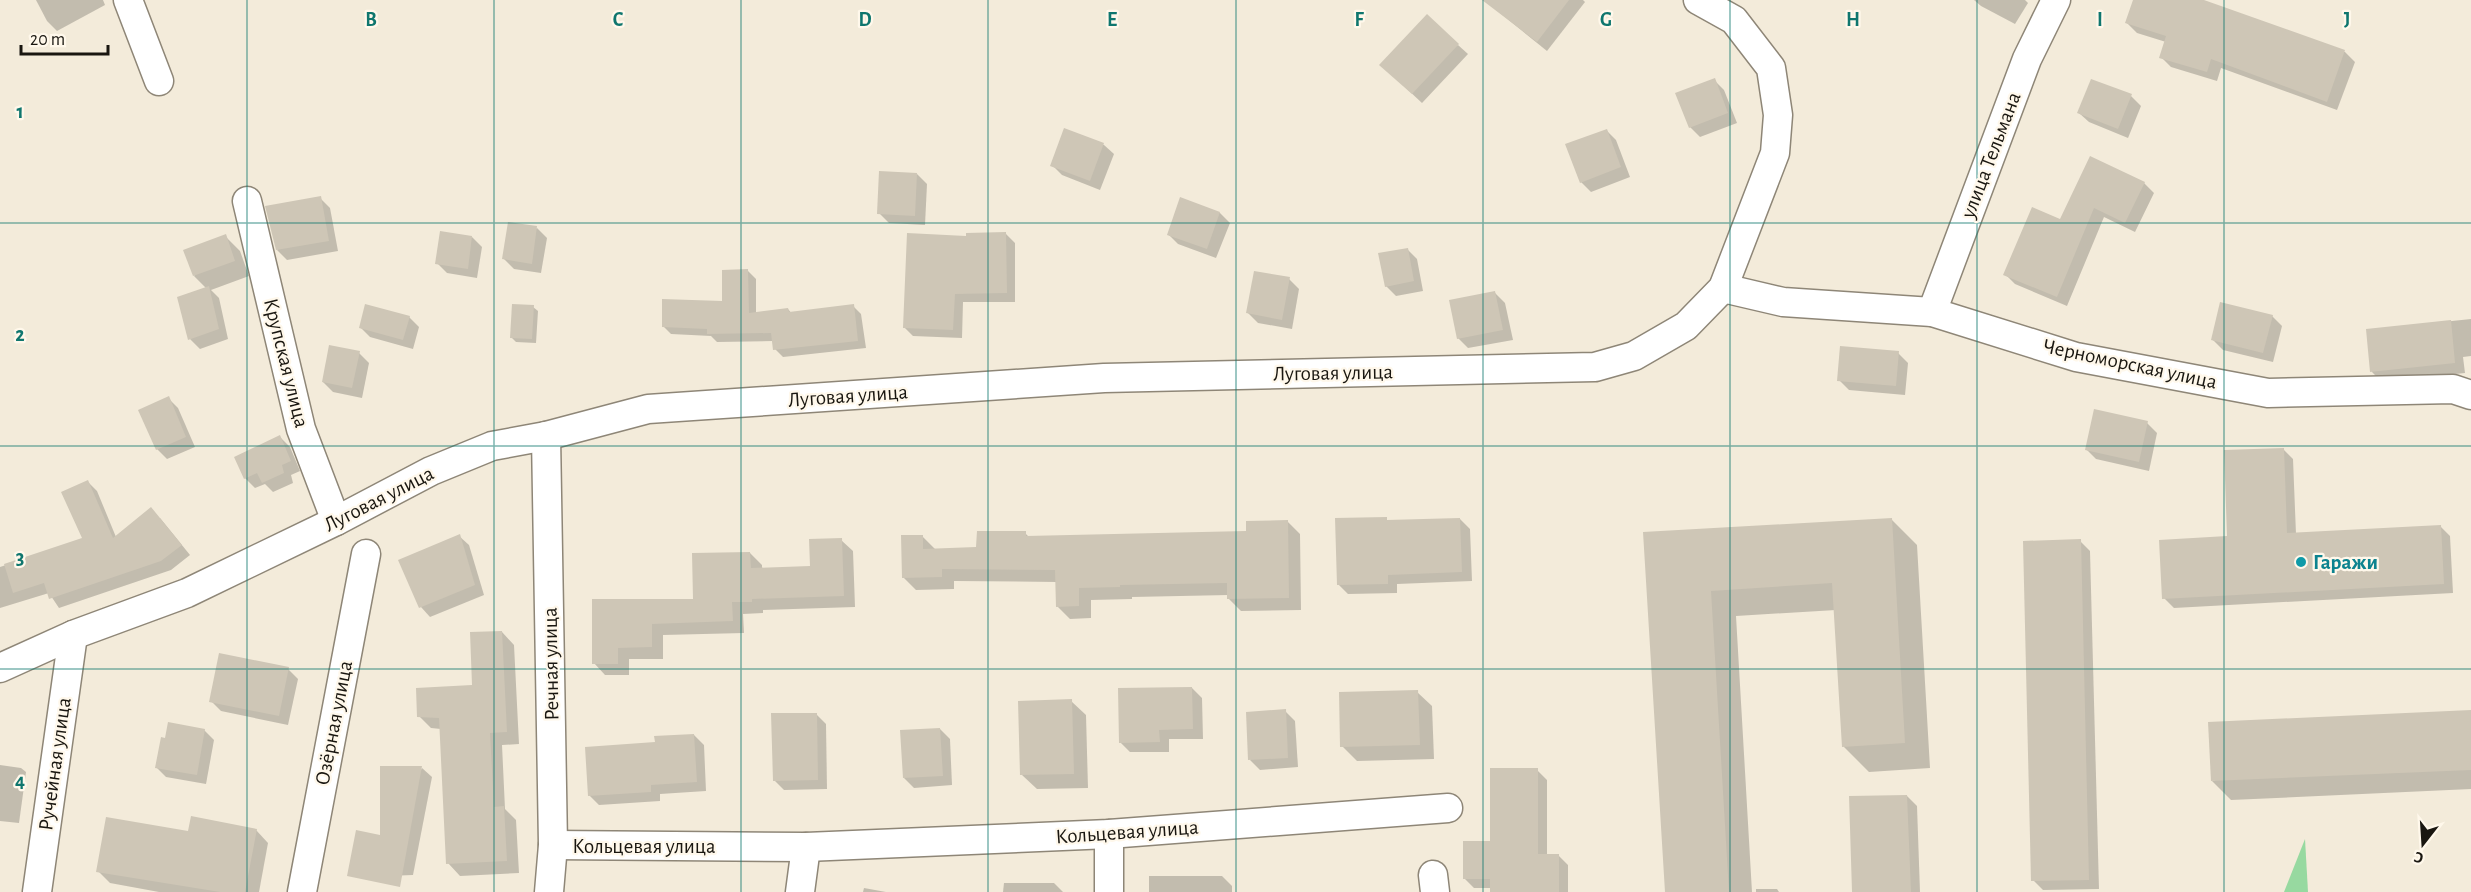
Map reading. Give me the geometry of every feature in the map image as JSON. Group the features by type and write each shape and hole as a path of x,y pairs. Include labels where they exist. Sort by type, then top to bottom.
{"street":[{"path":"128,0 159,81"},
{"path":"1698,0 1734,20 1771,68 1778,115 1775,153 1723,288"},
{"name":"улица Тельмана","path":"1932,312 2026,59 2056,0"},
{"name":"Крупская улица","path":"247,201 301,429 336,521"},
{"name":"Черноморская улица","path":"1723,288 1783,302 1932,312 2076,357 2268,393 2453,389 2471,395"},
{"name":"Луговая улица","path":"0,668 73,635 188,594 431,471 492,446 546,436 648,410 1104,378 1595,367 1635,356 1686,326 1723,288"},
{"name":"Речная улица","path":"546,436 553,845 549,892"},
{"name":"Озёрная улица","path":"302,892 366,554"},
{"name":"Ручейная улица","path":"36,892 73,635"},
{"name":"Кольцевая улица","path":"553,845 806,847 1109,834 1448,808"},
{"path":"1108,892 1109,834"},
{"path":"800,892 806,847"}],"green space":[{"path":"2305,839 2308,892 2284,892"}],"building":[{"path":"1482,0 1569,0 1537,42"},
{"path":"2133,0 2204,0 2345,50 2327,102 2211,59 2207,72 2159,58 2166,36 2125,23"},
{"path":"1427,14 1459,44 1412,94 1379,65"},
{"path":"1715,78 1728,113 1689,128 1675,93"},
{"path":"2091,79 2132,94 2118,129 2077,113"},
{"path":"1064,128 1104,143 1090,181 1050,166"},
{"path":"1607,129 1621,167 1580,183 1565,144"},
{"path":"2090,156 2145,182 2125,223 2094,208 2057,297 2003,275 2032,207 2060,219"},
{"path":"879,171 917,173 915,216 877,214"},
{"path":"321,196 329,241 276,250 265,206"},
{"path":"1180,197 1220,212 1207,249 1167,235"},
{"path":"508,222 537,226 532,264 502,259"},
{"path":"440,231 472,236 468,269 435,264"},
{"path":"1006,232 1007,293 955,294 953,330 903,328 907,233 966,236 966,233"},
{"path":"226,234 235,261 193,276 183,250"},
{"path":"1408,248 1414,281 1385,287 1378,253"},
{"path":"748,269 749,313 788,308 789,312 854,304 858,341 773,350 771,333 707,334 707,329 662,327 662,299 722,301 722,270"},
{"path":"1254,271 1290,277 1282,320 1246,313"},
{"path":"209,286 219,329 188,340 177,297"},
{"path":"1495,291 1503,330 1457,339 1449,300"},
{"path":"2220,302 2273,315 2263,353 2211,340"},
{"path":"365,304 410,316 403,340 359,328"},
{"path":"512,304 534,305 532,339 510,338"},
{"path":"2451,320 2455,363 2370,372 2366,329"},
{"path":"329,345 360,351 352,388 322,382"},
{"path":"1840,346 1899,351 1896,386 1837,381"},
{"path":"169,396 186,437 156,450 138,410"},
{"path":"2094,409 2148,421 2139,462 2085,450"},
{"path":"280,435 291,461 282,465 284,473 262,483 257,473 244,479 234,457"},
{"name":"Гаражи","path":"2284,448 2287,533 2441,525 2444,584 2162,599 2159,540 2227,536 2224,450"},
{"path":"88,480 113,538 151,507 182,545 161,561 49,599 44,583 13,593 4,564 82,538 61,492"},
{"path":"1387,517 1387,520 1460,518 1462,572 1388,575 1388,584 1337,585 1335,518"},
{"path":"1892,518 1905,743 1842,747 1832,583 1711,591 1729,892 1665,892 1643,532"},
{"path":"1288,520 1289,598 1227,599 1227,583 1120,585 1120,587 1079,588 1079,606 1056,607 1055,570 942,569 942,577 902,578 901,535 923,535 923,549 976,547 977,531 1026,531 1026,536 1246,531 1246,521"},
{"path":"460,534 475,585 419,608 398,560"},
{"path":"842,538 844,596 752,599 752,602 732,602 733,621 652,624 652,647 618,648 618,664 592,664 592,599 693,599 692,553 750,552 751,568 810,566 809,539"},
{"path":"2081,539 2089,880 2031,881 2023,541"},
{"path":"502,631 507,732 490,733 494,807 504,806 507,861 446,864 439,718 417,717 416,688 472,685 470,632"},
{"path":"219,653 289,667 279,716 209,702"},
{"path":"1192,687 1193,729 1159,730 1160,742 1119,743 1118,688"},
{"path":"1418,690 1420,745 1340,747 1339,692"},
{"path":"1072,699 1074,774 1020,775 1018,701"},
{"path":"1286,709 1288,758 1248,760 1246,712"},
{"path":"2471,710 2471,770 2211,781 2208,722"},
{"path":"771,713 817,713 818,780 773,781"},
{"path":"168,722 205,729 197,775 155,768 161,737 165,738"},
{"path":"940,728 943,776 903,778 900,730"},
{"path":"694,734 697,782 651,785 651,792 588,796 585,747 655,742 654,736"},
{"path":"380,766 422,766 400,887 347,876 356,830 380,835"},
{"path":"1490,768 1538,768 1538,854 1559,854 1559,892 1490,892 1490,879 1463,879 1463,841 1490,841"},
{"path":"1907,795 1911,892 1852,892 1849,796"},
{"path":"191,816 257,829 245,892 220,892 96,872 106,817 188,831"}],"place":[{"name":"Гаражи","path":"2301,562"}]}
